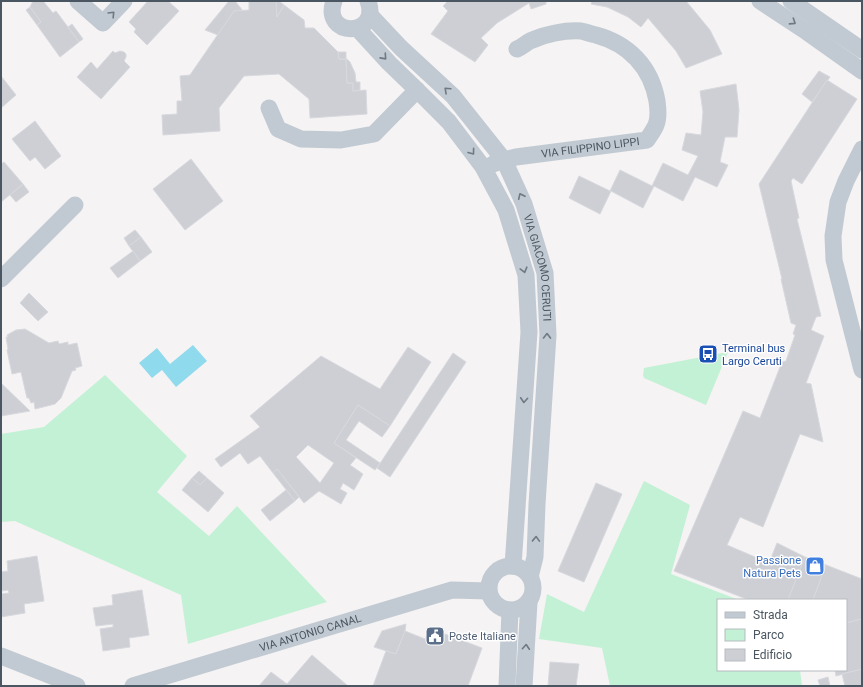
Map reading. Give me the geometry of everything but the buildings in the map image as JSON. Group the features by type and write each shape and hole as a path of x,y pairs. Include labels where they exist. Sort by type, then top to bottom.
{"street":[{"path":"78,1 103,23 124,1"},
{"path":"760,1 862,71"},
{"path":"791,1 862,50"},
{"path":"330,3 336,22 342,27 350,29 357,28"},
{"name":"VIA GIACOMO CERUTI","path":"372,6 367,21 357,28 388,63 449,122 484,167 506,210 526,275 529,332 513,566"},
{"name":"VIA GIACOMO CERUTI","path":"372,6 401,48 453,96 504,160 524,204 544,273 548,335 535,557 530,577 533,590 529,602 524,686"},
{"name":"VIA FILIPPINO LIPPI","path":"484,167 516,157 647,140 657,124 658,108 655,92 650,78 642,65 630,51 616,42 582,31 563,32 545,35 530,41 518,49"},
{"path":"269,108 278,129 301,139 341,140 374,134 417,90"},
{"path":"862,149 846,180 838,202 833,236 834,260 862,370"},
{"path":"1,279 75,205"},
{"path":"529,602 518,610 510,610 499,607 491,597 489,584 495,573 500,569 507,567 513,566 520,568 530,577"},
{"name":"VIA ANTONIO CANAL","path":"133,686 452,590 489,591"},
{"path":"507,686 510,610"},
{"path":"1,656 77,686"}],"green space":[{"path":"728,352 706,405 644,378 643,375 644,368"},
{"path":"105,375 187,456 157,492 209,536 237,506 327,602 188,644 181,595 15,521 1,522 1,434 44,427"},
{"path":"644,481 690,505 671,574 736,599 717,599 717,671 800,671 802,686 610,686 602,648 539,639 547,594 584,612"}],"water":[{"path":"193,345 207,361 176,387 162,370 152,378 139,363 157,348 170,364"}],"place":[{"name":"Terminal bus Largo Ceruti","path":"708,354"},
{"name":"Passione Natura Pets","path":"815,566"},
{"name":"Poste Italiane","path":"435,636"}]}
